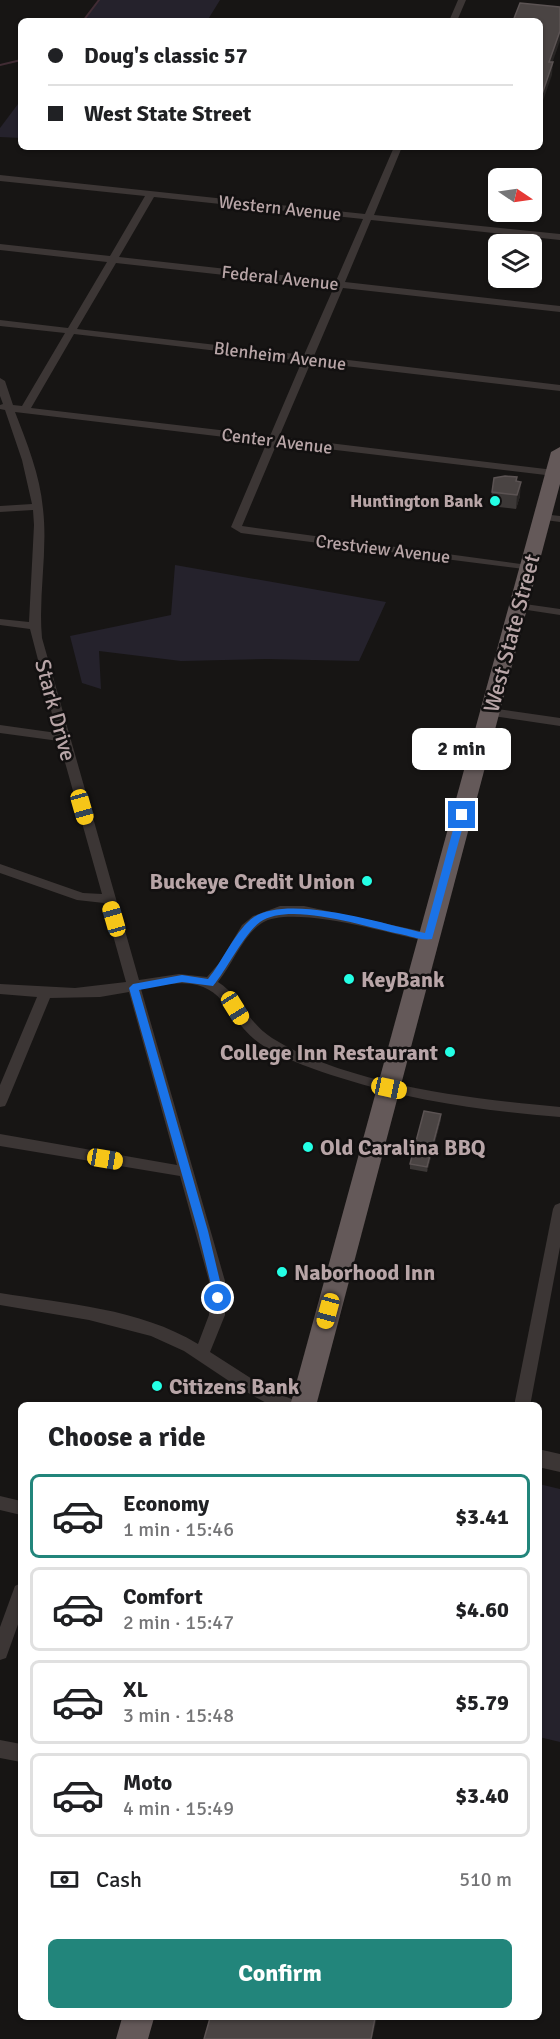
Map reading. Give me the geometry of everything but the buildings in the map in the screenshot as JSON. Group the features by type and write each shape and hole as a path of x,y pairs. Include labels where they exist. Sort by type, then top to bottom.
{"highway":[{"name":"West State Street","path":"304,1402 528,568 551,518 557,462"},
{"path":"132,2039 137,2020"}],"street":[{"path":"454,18 462,0"},
{"path":"273,441 397,150"},
{"name":"Western Avenue","path":"0,178 560,237"},
{"path":"25,410 151,194"},
{"name":"Federal Avenue","path":"0,247 560,309"},
{"name":"Blenheim Avenue","path":"0,323 560,388"},
{"name":"Stark Drive","path":"0,381 5,408 38,507 35,626 63,738 217,1281 218,1298 213,1328 202,1353"},
{"name":"Center Avenue","path":"5,408 273,441 557,462"},
{"name":"Crestview Avenue","path":"273,441 237,524 238,528 528,568"},
{"path":"0,509 38,507"},
{"path":"518,606 560,612"},
{"path":"0,622 35,626"},
{"path":"489,712 560,722"},
{"path":"0,729 63,738"},
{"path":"0,868 82,897 109,899"},
{"path":"210,983 225,965 247,928 258,919 280,911 304,911 429,937"},
{"path":"0,989 99,992 182,978 210,983 227,996 248,1026 273,1045 322,1066 389,1088 447,1099 560,1112"},
{"path":"0,1102 46,992"},
{"path":"0,1140 168,1170 186,1171"},
{"path":"523,1402 560,1209"},
{"path":"0,1299 126,1324 172,1338 202,1353 281,1402"},
{"path":"542,1459 560,1463"},
{"path":"0,1503 18,1507"},
{"path":"0,1652 18,1600"},
{"path":"0,1749 18,1752"}],"shaded area":[{"path":"99,0 220,0 209,18 85,18"},
{"path":"18,104 18,138 0,137 0,128"},
{"path":"175,565 386,602 359,661 267,659 181,661 99,651 101,689 82,683 70,636 171,615"},
{"path":"542,1485 560,1489 560,1742 542,1738"}],"waterway":[{"path":"85,18 99,0"},
{"path":"0,65 18,61"}],"place":[{"name":"Huntington Bank","path":"495,501"},
{"name":"Buckeye Credit Union","path":"367,881"},
{"name":"KeyBank","path":"349,979"},
{"name":"College Inn Restaurant","path":"450,1052"},
{"name":"Old Caralina BBQ","path":"308,1147"},
{"name":"Naborhood Inn","path":"282,1272"},
{"name":"Citizens Bank","path":"157,1386"}],"route":[{"path":"218,1298 217,1281 133,988 182,978 210,983 233,954 247,928 258,919 280,911 304,911 429,937 462,815"}]}
